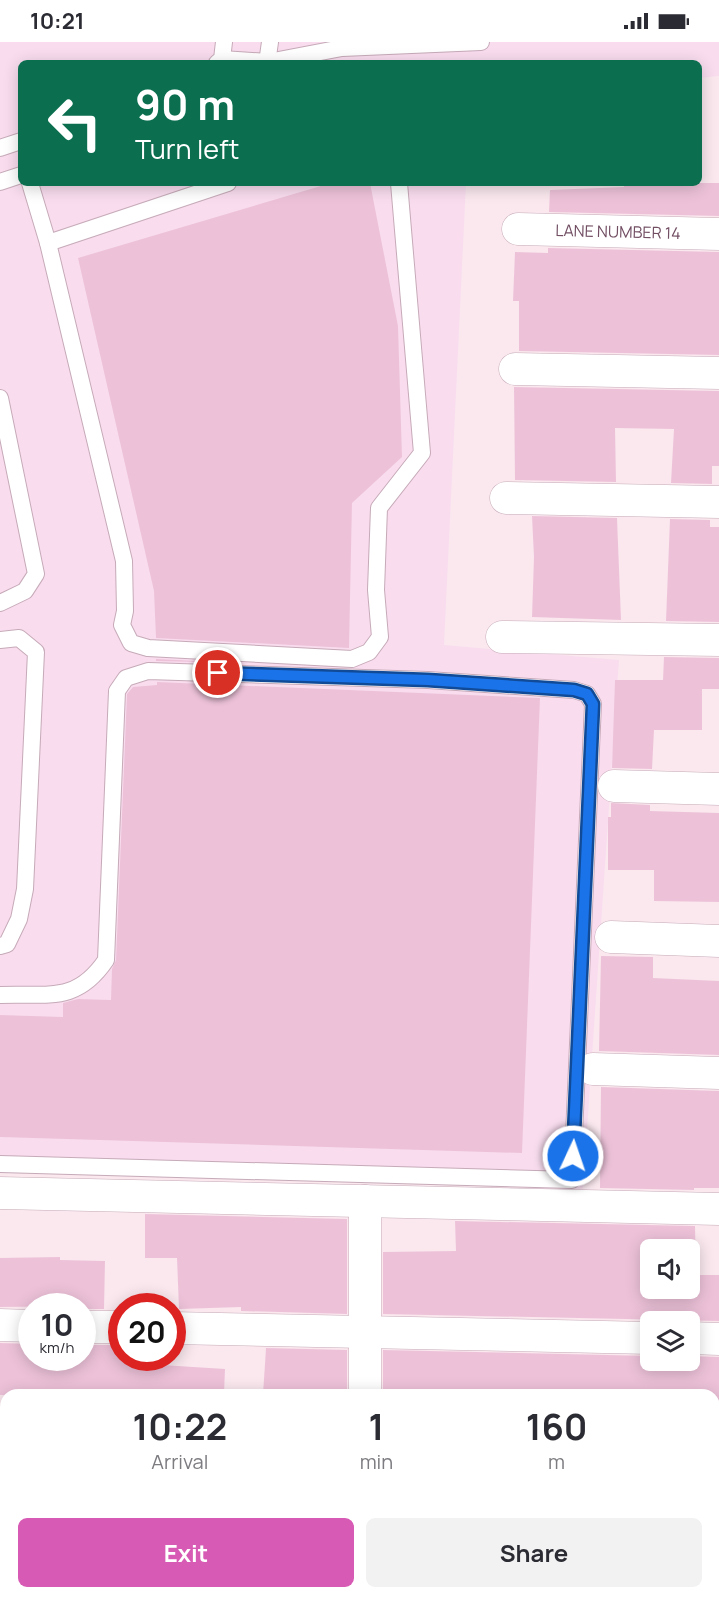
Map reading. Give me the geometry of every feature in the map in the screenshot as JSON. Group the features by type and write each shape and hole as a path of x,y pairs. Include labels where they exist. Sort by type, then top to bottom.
{"street":[{"name":"LANE NUMBER 14","path":"518,229 719,234"},
{"path":"515,369 719,373"},
{"path":"506,498 719,502"},
{"path":"502,637 719,640"},
{"path":"614,786 719,789"},
{"path":"611,937 719,941"},
{"path":"593,1069 719,1073"},
{"path":"0,1193 719,1209"},
{"path":"364,1389 365,1201"},
{"path":"0,1325 18,1326"},
{"path":"186,1328 640,1338"},
{"path":"700,1338 719,1339"}],"lane":[{"path":"220,60 224,42"},
{"path":"268,60 270,42"},
{"path":"277,60 342,45 481,42"},
{"path":"0,148 18,142"},
{"path":"0,182 18,176"},
{"path":"31,186 48,243 124,561 125,611 122,625 131,643 148,648 352,659 369,652 380,637 376,590 379,508 422,453 399,186"},
{"path":"48,243 219,186"},
{"path":"0,398 36,574 25,591 0,603"},
{"path":"0,640 19,638 36,652 25,889 18,920 7,944 0,946"},
{"path":"0,995 76,991 94,977 106,960 117,691 126,678 148,671 428,680 574,690 587,694 593,704 572,1180 0,1164"}],"shaded area":[{"path":"0,42 719,42 719,76 702,78 702,60 18,60 18,186 466,186 444,645 619,660 583,1189 0,1166"}],"building":[{"path":"702,183 719,183 719,216 549,212 550,190 702,186"},
{"path":"321,186 371,186 398,326 402,457 352,503 349,648 156,638 154,591 78,258"},
{"path":"548,248 719,252 719,355 519,351 519,301 513,301 515,252 548,253"},
{"path":"514,387 719,391 719,466 712,466 712,484 671,483 674,429 615,428 616,482 515,480"},
{"path":"532,516 617,518 621,620 532,617 534,557"},
{"path":"670,519 710,520 710,527 719,527 719,622 666,621"},
{"path":"664,657 719,658 719,689 702,689 702,730 654,730 652,769 612,768 615,680 663,680"},
{"path":"156,659 239,663 156,661"},
{"path":"157,682 540,698 522,1153 0,1137 0,1015 63,1017 63,1003 78,999 111,1000 112,969 116,960 127,694 133,687 157,685"},
{"path":"611,803 650,805 650,811 719,813 719,902 654,901 654,870 608,870 608,817 611,817"},
{"path":"601,956 653,957 653,978 719,981 719,1055 599,1051"},
{"path":"601,1087 719,1091 719,1188 694,1188 694,1190 600,1188"},
{"path":"145,1214 347,1219 347,1314 241,1311 241,1307 186,1309 186,1293 178,1293 177,1258 145,1258"},
{"path":"455,1221 695,1226 695,1239 640,1239 640,1299 700,1299 700,1275 719,1275 719,1321 700,1321 700,1311 640,1311 640,1319 383,1314 383,1252 456,1251"},
{"path":"60,1257 60,1260 105,1261 104,1309 96,1309 96,1293 18,1293 18,1307 0,1307 0,1258"},
{"path":"0,1343 18,1344 18,1371 96,1371 96,1345 108,1345 108,1371 186,1371 186,1367 225,1369 224,1389 0,1389"},
{"path":"266,1348 347,1350 347,1389 263,1389"},
{"path":"383,1350 640,1356 640,1371 700,1371 700,1356 719,1357 719,1389 383,1389"}],"route":[{"path":"218,673 428,680 574,690 587,694 593,704 573,1156"}]}
